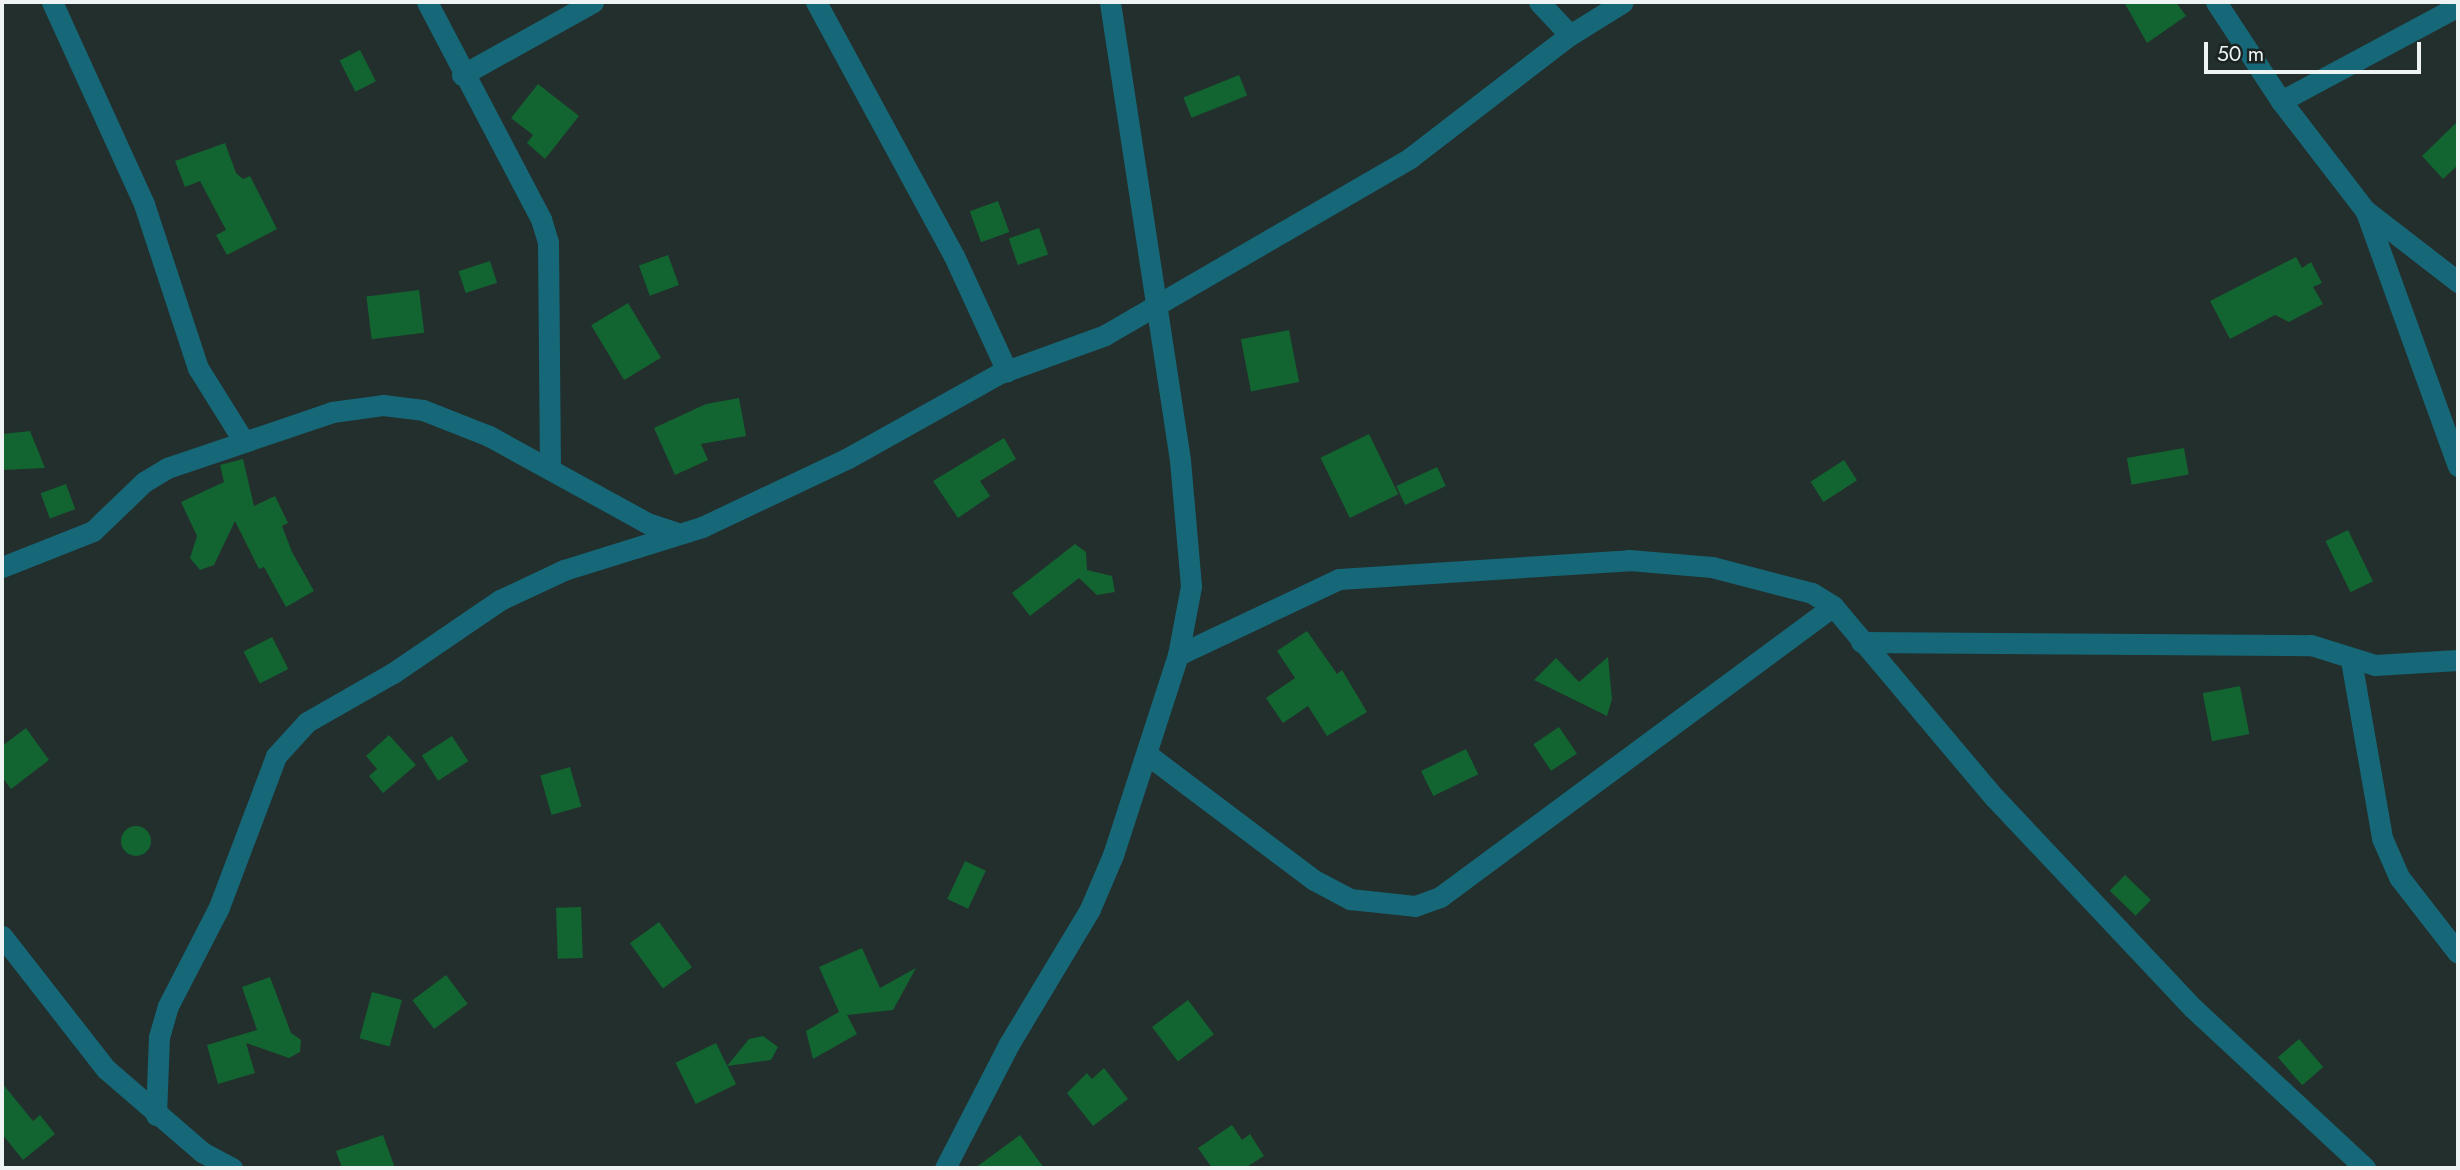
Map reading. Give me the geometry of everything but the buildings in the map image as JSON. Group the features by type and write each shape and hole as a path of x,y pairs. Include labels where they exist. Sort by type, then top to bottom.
{"street":[{"path":"52,2 144,204 198,368 243,440"},
{"path":"427,2 461,75 541,219 548,242 550,469"},
{"path":"461,75 593,2"},
{"path":"816,2 954,256 1007,371"},
{"path":"945,1168 1009,1044 1090,909 1148,755 1178,655 1191,586 1189,534 1158,304 1110,2"},
{"path":"1539,2 1570,35"},
{"path":"156,1115 159,1037 169,1006 219,907 276,756 290,736 500,600 564,570 675,532 702,527 848,458 1007,371 1071,352 1410,158 1570,35 1623,2"},
{"path":"2216,2 2281,101 2365,210 2458,282"},
{"path":"2281,101 2458,6"},
{"path":"2365,210 2458,466"},
{"path":"2,567 66,546 93,531 144,482 243,440 332,412 383,404 423,410 489,436 648,523 675,532"},
{"path":"1178,655 1339,579 1629,560 1712,567 1785,583 1833,606 1994,797 2183,998 2365,1168"},
{"path":"1148,755 1314,880 1350,899 1415,906 1440,897 1833,606"},
{"path":"1861,642 2311,645 2351,660 2375,665 2458,660"},
{"path":"2351,660 2382,838 2399,877 2458,953"},
{"path":"2,936 106,1069 156,1115 232,1168"}]}
